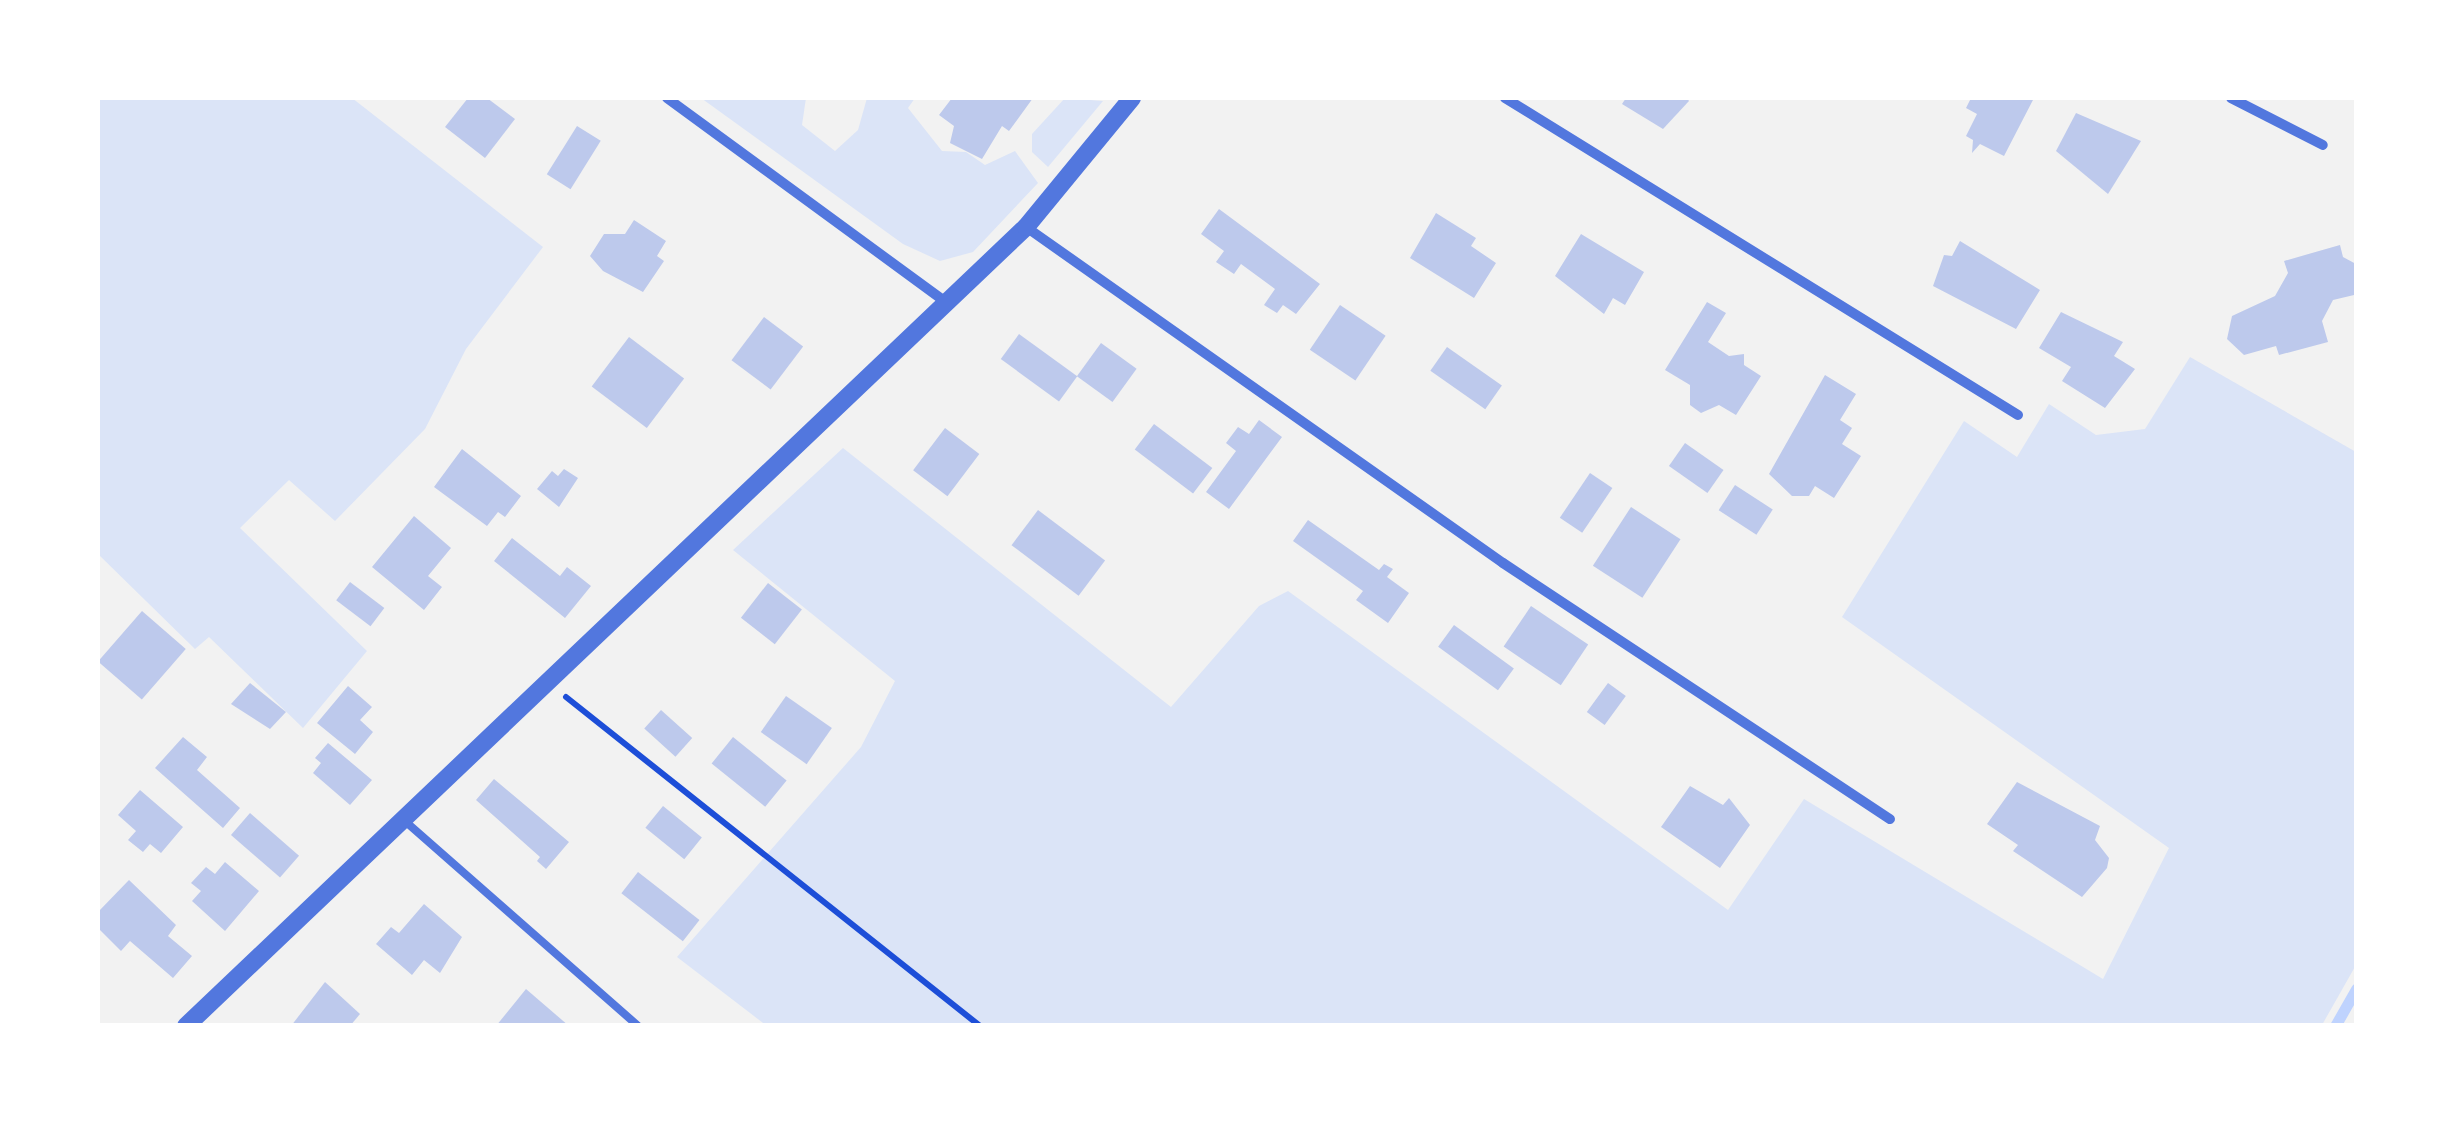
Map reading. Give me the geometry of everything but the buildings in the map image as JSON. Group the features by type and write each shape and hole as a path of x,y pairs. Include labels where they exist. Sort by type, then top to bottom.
{"street":[{"path":"667,98 946,302"},
{"path":"186,1026 406,822 1026,228 1132,98"},
{"path":"1505,98 2018,415"},
{"path":"2230,98 2323,145"},
{"path":"1026,228 1503,562 1890,818"}],"lane":[{"path":"406,822 638,1026"}],"path":[{"path":"550,684 980,1026"}],"shaded area":[{"path":"98,98 352,98 543,247 466,349 425,429 335,521 289,480 240,528 367,651 303,728 209,637 195,649 98,554"},
{"path":"701,98 806,98 802,125 835,151 858,130 867,98 915,98 908,108 942,151 966,152 985,165 1015,151 1038,183 973,252 940,261 903,244"},
{"path":"1065,98 1103,101 1048,167 1032,152 1032,134"},
{"path":"2190,357 2356,452 2356,965 2322,1025 767,1026 677,957 861,747 895,681 733,550 843,448 1171,707 1259,606 1288,591 1728,910 1804,799 2103,979 2169,848 1842,617 1964,421 2017,457 2049,404 2096,435 2145,429"}],"waterway":[{"path":"2335,1026 2356,989"}]}
